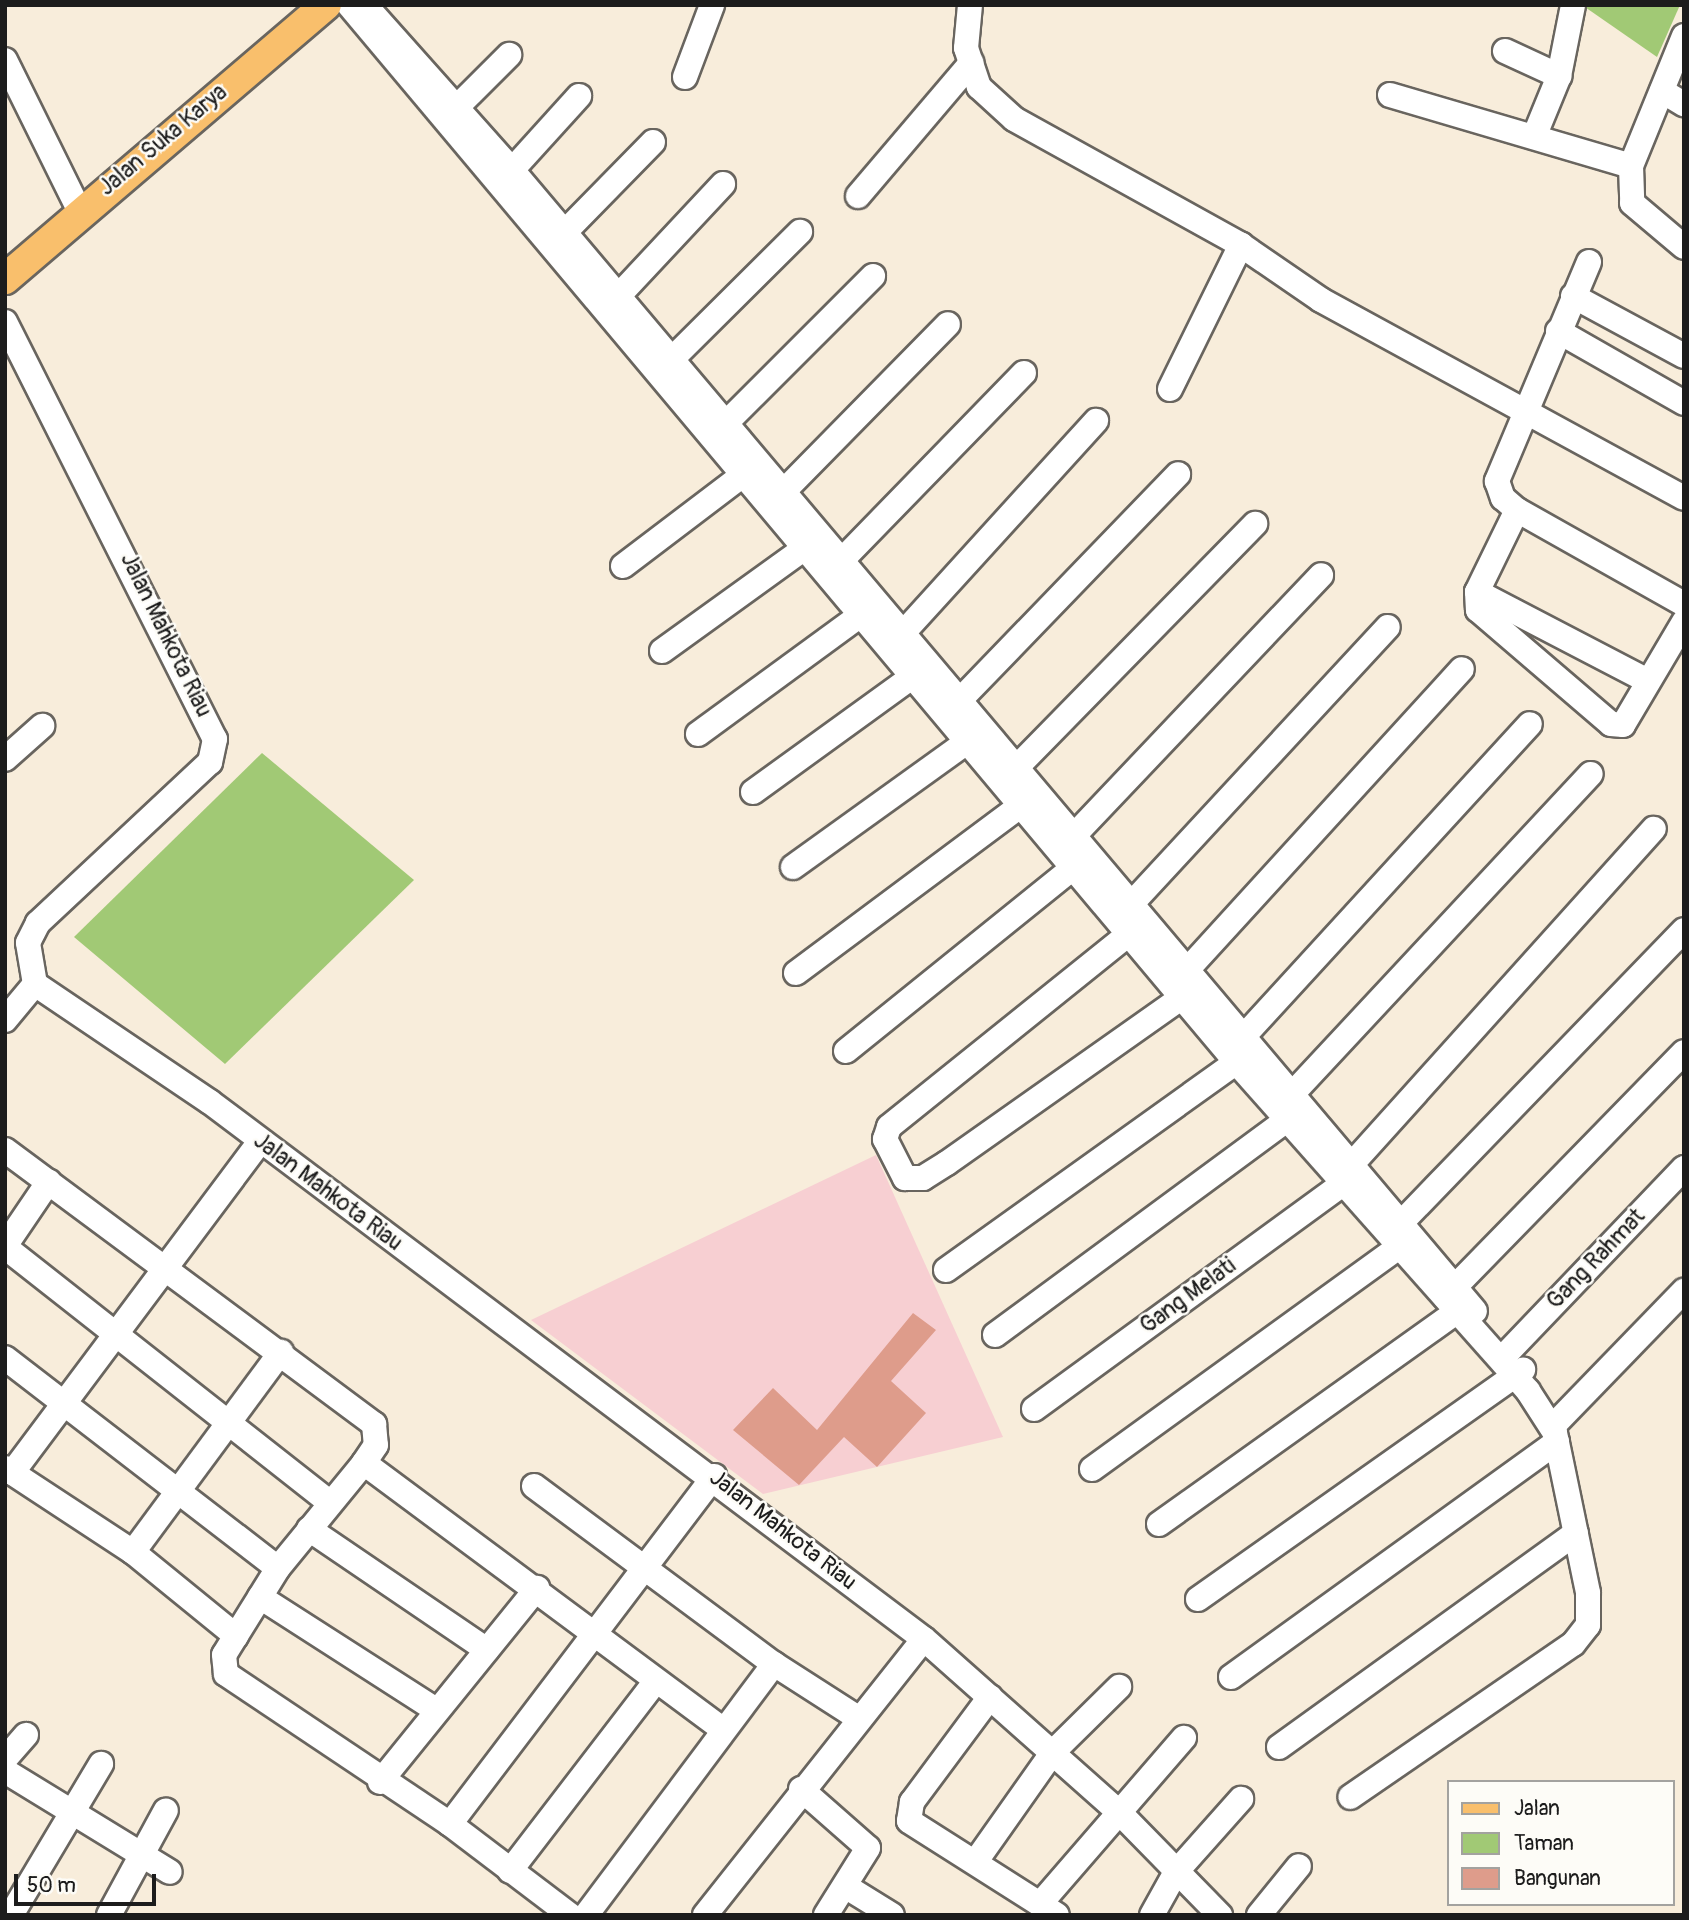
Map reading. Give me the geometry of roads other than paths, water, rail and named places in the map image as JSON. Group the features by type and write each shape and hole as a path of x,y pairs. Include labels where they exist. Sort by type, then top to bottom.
{"main road":[{"name":"Jalan Suka Karya","path":"5,279 79,210 326,5"}],"street":[{"path":"349,5 612,304 804,536 862,614 967,742 1021,805 1070,851 1127,918 1182,998 1236,1062 1290,1108"},
{"path":"365,5 512,170 612,304 671,360 726,423 750,470 781,494 804,536 842,560 960,699 1016,768 1070,851"},
{"path":"685,77 712,5"},
{"path":"970,5 971,63 979,88 1014,119 1241,245 1321,300 1526,415 1682,493"},
{"path":"1534,137 1559,76 1573,5"},
{"path":"1684,36 1631,166 1632,204 1684,247"},
{"path":"1505,51 1559,76"},
{"path":"457,107 509,55"},
{"path":"5,60 79,210"},
{"path":"858,196 971,63"},
{"path":"1662,90 1684,104"},
{"path":"1391,95 1631,166"},
{"path":"512,170 579,96"},
{"path":"562,235 653,142"},
{"path":"612,304 723,184"},
{"path":"671,360 800,233"},
{"path":"1170,389 1241,245"},
{"path":"1589,262 1497,481 1503,498 1517,510 1684,604"},
{"path":"726,423 873,276"},
{"path":"1573,296 1684,356"},
{"name":"Jalan Mahkota Riau","path":"5,322 215,740 210,762 38,923 28,943 35,984 260,1142 714,1476 924,1639 1118,1811 1220,1915"},
{"path":"781,494 948,324"},
{"path":"1558,331 1684,403"},
{"path":"842,560 1024,373"},
{"path":"903,633 1096,421"},
{"path":"623,566 750,470"},
{"path":"960,699 1178,474"},
{"path":"1517,510 1478,592 1481,615 1611,724 1623,725 1684,622"},
{"path":"1016,768 1255,524"},
{"path":"662,650 804,536"},
{"path":"846,1051 1070,851 1321,575"},
{"path":"1478,592 1648,681"},
{"path":"698,734 862,614"},
{"path":"1182,998 947,1163 923,1178 905,1178 885,1139 889,1127 1127,918 1388,627"},
{"path":"1188,969 1462,669"},
{"path":"753,792 914,676"},
{"path":"1244,1035 1530,724"},
{"path":"5,759 42,726"},
{"path":"793,867 967,742"},
{"path":"995,1335 1290,1108 1591,774"},
{"path":"796,972 1021,805"},
{"name":"Gang Melati","path":"1034,1409 1347,1174 1654,829"},
{"path":"1127,918 1188,969 1244,1035 1290,1108 1347,1174 1397,1248 1451,1299 1518,1372 1554,1435 1576,1533 1588,1626 1573,1644 1350,1797"},
{"path":"1402,1223 1684,930"},
{"path":"5,1020 35,984"},
{"path":"1159,1524 1451,1299 1684,1052"},
{"path":"946,1270 1236,1062"},
{"path":"236,1636 133,1552 9,1470 64,1404 260,1142"},
{"path":"5,1150 49,1181 163,1271 282,1352 374,1424 376,1445 364,1463 327,1500 309,1529 278,1568 224,1655 226,1674 380,1782 450,1824 570,1915"},
{"name":"Gang Rahmat","path":"1198,1599 1518,1372 1684,1168"},
{"path":"1347,1174 1402,1223 1451,1299"},
{"path":"49,1181 5,1247 327,1500"},
{"path":"1093,1469 1397,1248"},
{"path":"1231,1677 1554,1435 1684,1291"},
{"path":"133,1552 226,1422 282,1352"},
{"path":"5,1358 278,1568"},
{"path":"364,1463 537,1588 591,1636 722,1729"},
{"path":"450,1824 714,1476"},
{"path":"534,1486 647,1567 774,1664 858,1718"},
{"path":"309,1529 487,1650"},
{"path":"1279,1747 1576,1533"},
{"path":"380,1782 537,1588"},
{"path":"260,1597 436,1710"},
{"path":"705,1915 801,1789 924,1639"},
{"path":"586,1915 722,1729 774,1664"},
{"path":"510,1871 655,1682"},
{"path":"976,1861 1053,1752 1118,1687"},
{"path":"990,1697 908,1812 909,1821 976,1861 1049,1910 1118,1811 1184,1738"},
{"path":"5,1759 26,1735"},
{"path":"10,1915 69,1812 101,1764"},
{"path":"5,1771 170,1872"},
{"path":"801,1789 866,1840 868,1848 826,1915"},
{"path":"1152,1915 1176,1872 1241,1799"},
{"path":"109,1915 166,1810"},
{"path":"1259,1915 1299,1866"},
{"path":"845,1886 892,1915"}]}
